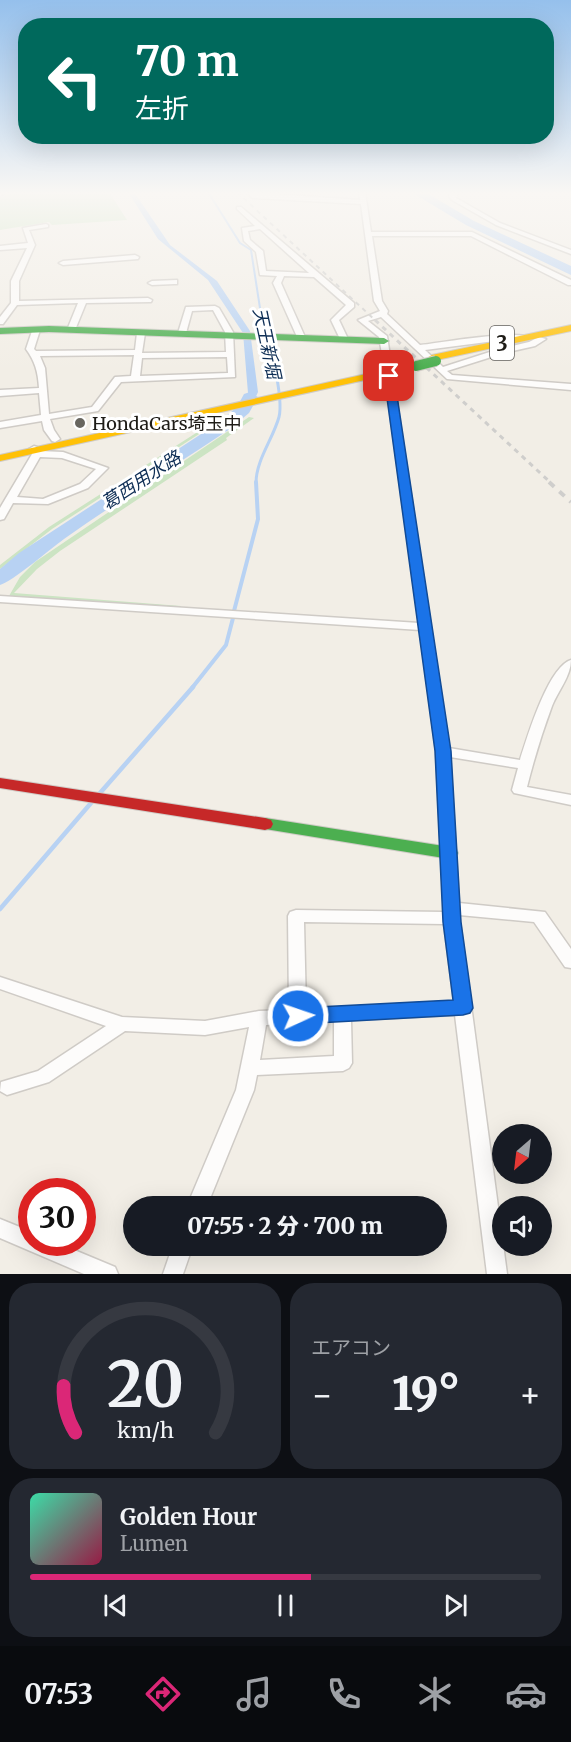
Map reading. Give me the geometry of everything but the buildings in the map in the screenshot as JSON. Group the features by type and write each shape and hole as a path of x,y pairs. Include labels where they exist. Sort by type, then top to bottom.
{"main road":[{"path":"0,332 71,330 384,341"},
{"name":"3","path":"0,453 55,439 415,364 437,363 571,330"},
{"name":"3","path":"0,458 230,404"},
{"path":"0,783 450,853"}],"street":[{"path":"15,303 11,290 29,251"},
{"path":"259,251 263,273 317,275"},
{"path":"290,251 351,305 335,320 344,339"},
{"path":"371,251 378,301 384,311 383,314 450,376 571,387"},
{"path":"508,251 571,282"},
{"path":"63,263 135,257"},
{"path":"280,274 277,283 301,337"},
{"path":"152,283 174,282"},
{"path":"0,322 4,312 15,303 82,304 148,300"},
{"path":"82,304 109,308"},
{"path":"71,330 82,304"},
{"path":"36,354 229,354 251,335 213,308 189,309 182,333"},
{"path":"383,314 362,320 377,329 384,341 443,751 452,913 497,1274"},
{"path":"36,330 30,349 40,360 42,390 50,434 55,439"},
{"path":"135,378 141,333"},
{"path":"419,348 510,337 535,338"},
{"path":"0,425 95,409 118,379 232,375 229,354"},
{"path":"0,393 42,390"},
{"path":"0,517 12,500 35,451 63,455 103,468 84,486 44,502 12,500"},
{"path":"0,599 424,627"},
{"path":"571,664 565,668 554,684 525,765 519,790 571,800"},
{"path":"443,751 525,765"},
{"path":"298,1016 296,916 452,913 539,916 571,962"},
{"path":"2,983 122,1024 205,1028 259,1018 463,1008"},
{"path":"249,1068 343,1063 342,1014"},
{"path":"201,1196 245,1090 259,1018"},
{"path":"7,1087 43,1077 122,1024"},
{"path":"0,1227 18,1235"},
{"path":"65,1256 108,1274"},
{"path":"173,1274 179,1256"}],"green space":[{"path":"249,417 254,418 226,438 227,440 60,551 37,569 14,593 181,606 180,608 9,596 20,577 35,562"},
{"path":"207,426 210,427 52,529 0,569 0,565 49,527"}],"water":[{"path":"173,251 178,251 217,281 250,331 258,392 252,405 238,420 231,417 246,401 248,393 243,333 208,280"}],"waterway":[{"name":"天王新堀","path":"251,251 262,321"},
{"path":"530,251 571,271"},
{"name":"天王新堀","path":"256,483 259,466 279,417 280,408 275,368 262,320"},
{"name":"葛西用水路","path":"0,579 26,557 69,527 224,426 243,410 250,397"},
{"name":"天王新堀","path":"234,611 258,519 256,483"},
{"name":"天王新堀","path":"192,688 226,645 233,618"},
{"name":"天王新堀","path":"100,793 193,687"},
{"name":"天王新堀","path":"0,909 91,803"}],"railway":[{"path":"301,251 376,321"},
{"path":"375,320 551,483"},
{"path":"549,482 571,502"}],"traffic: fast":[{"path":"0,331 49,329 384,341"},
{"path":"416,366 436,361"},
{"path":"265,824 450,853"}],"traffic: slow":[{"path":"432,358 571,328"},
{"path":"0,458 416,366"}],"traffic: jam":[{"path":"0,783 265,824"}],"place":[{"name":"HondaCars埼玉中","path":"80,423"}],"route":[{"path":"298,1016 463,1008 452,922 443,751 389,376"}]}
